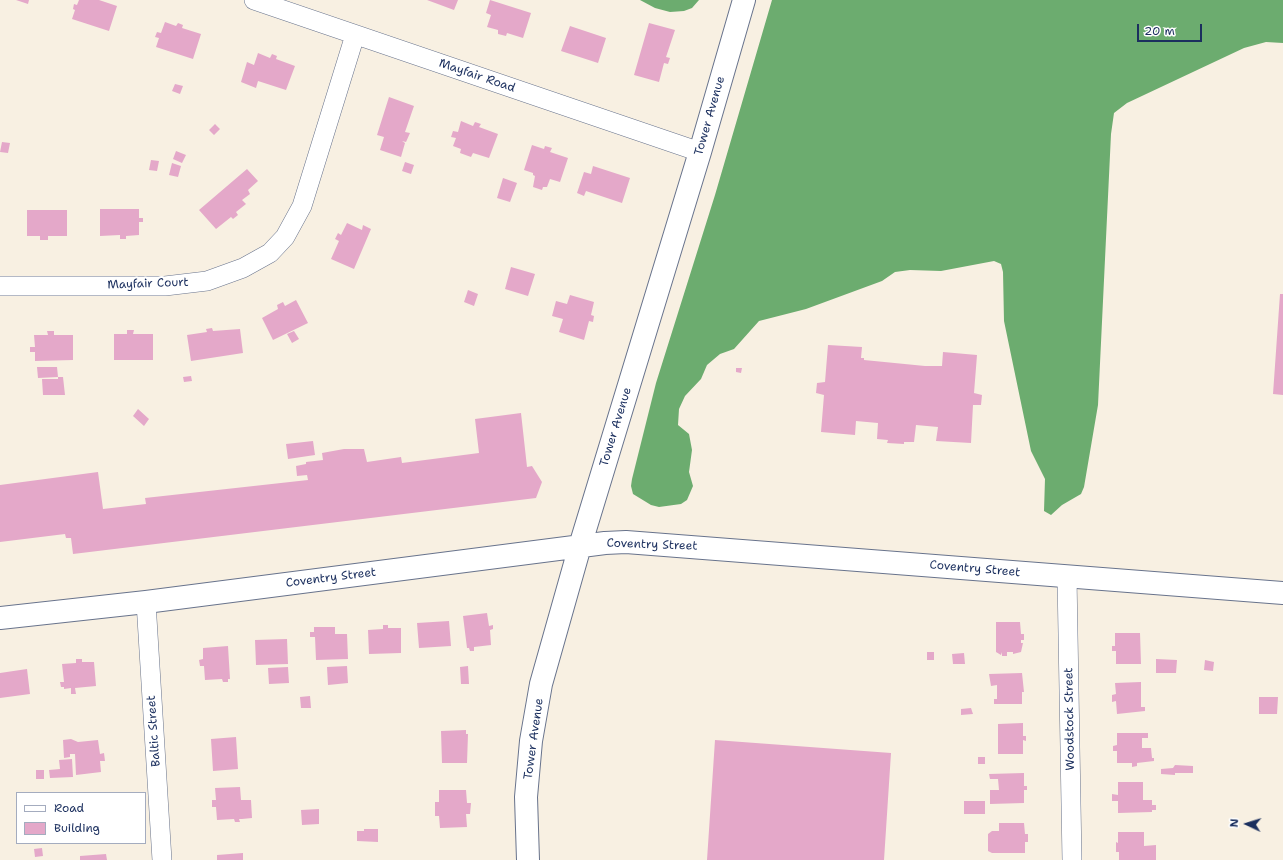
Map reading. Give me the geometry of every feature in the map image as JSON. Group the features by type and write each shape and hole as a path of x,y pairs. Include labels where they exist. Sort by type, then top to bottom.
{"street":[{"name":"Mayfair Road","path":"254,0 700,152"},
{"name":"Tower Avenue","path":"528,860 526,797 531,741 541,684 580,546 700,152 744,0"},
{"name":"Mayfair Court","path":"0,286 165,286 207,281 243,268 270,253 285,237 302,206 355,35"},
{"name":"Coventry Street","path":"0,618 146,602 580,546 626,542 1283,593"},
{"name":"Woodstock Street","path":"1067,577 1072,860"},
{"name":"Baltic Street","path":"146,602 162,860"}],"green space":[{"path":"640,0 699,0 692,8 684,11 670,12 655,8"},
{"path":"772,0 1283,0 1283,43 1266,42 1244,48 1127,103 1114,113 1111,134 1098,405 1084,487 1081,494 1062,505 1051,515 1044,511 1045,479 1031,451 1004,321 1003,272 1001,264 994,261 941,271 910,270 895,272 882,281 806,309 759,321 734,349 720,354 707,365 701,379 685,396 679,409 678,425 689,434 692,450 689,472 693,486 687,500 681,504 659,507 651,505 633,494 631,486 632,479 656,383 715,195"}],"building":[{"path":"16,0 29,0 28,4"},
{"path":"79,0 99,0 117,6 109,31 72,19 75,10 73,9 74,4 77,5"},
{"path":"427,0 458,0 454,10"},
{"path":"490,0 531,13 523,38 507,33 506,36 498,34 498,30 487,27 491,15 486,13"},
{"path":"165,22 176,26 178,23 183,25 182,28 201,34 193,59 156,47 159,38 155,37 157,32 161,33"},
{"path":"649,23 675,30 666,57 670,58 668,64 664,63 659,82 634,75"},
{"path":"570,26 606,38 598,63 561,51"},
{"path":"258,53 270,58 272,54 277,56 276,59 295,66 286,90 258,81 256,88 241,82 247,62 254,65"},
{"path":"175,84 183,86 180,94 172,91"},
{"path":"389,97 414,106 405,132 410,133 406,142 402,141 405,143 401,157 380,150 384,137 377,135"},
{"path":"461,121 473,126 475,122 481,124 479,127 498,134 489,158 473,153 471,157 460,153 461,149 453,146 456,138 451,137 453,131 458,132"},
{"path":"215,124 220,129 214,135 209,130"},
{"path":"2,142 10,143 8,153 0,152"},
{"path":"532,145 544,149 545,146 552,148 550,152 568,158 560,182 550,179 547,187 543,187 542,190 533,187 535,176 533,173 524,170"},
{"path":"176,151 186,155 182,163 173,159"},
{"path":"151,160 159,161 157,171 149,170"},
{"path":"405,162 414,165 411,174 402,171"},
{"path":"172,163 181,166 178,177 169,175"},
{"path":"593,166 630,178 622,203 586,191 584,196 577,193 584,172 591,174"},
{"path":"247,169 258,181 248,190 250,194 242,200 246,204 236,212 238,215 233,219 231,217 216,229 199,210"},
{"path":"503,178 517,183 510,202 497,198"},
{"path":"100,209 139,209 139,218 143,218 143,222 139,222 139,235 126,236 126,239 120,239 120,235 100,236"},
{"path":"27,210 67,210 67,236 48,236 48,240 40,240 40,236 27,236"},
{"path":"347,223 362,230 363,225 371,229 354,269 331,259 339,241 335,239 338,233 341,235"},
{"path":"511,267 535,274 528,296 505,289"},
{"path":"468,290 478,294 474,306 464,302"},
{"path":"1280,294 1283,294 1283,395 1273,394"},
{"path":"570,295 594,302 591,315 594,316 593,322 589,321 584,340 559,332 563,319 552,316 556,301 567,304"},
{"path":"296,300 308,323 273,340 262,318 278,309 277,305 283,302 285,306"},
{"path":"212,328 213,331 240,329 243,353 191,361 187,335 207,332 206,329"},
{"path":"127,330 134,330 133,334 153,334 153,360 114,360 114,334 127,334"},
{"path":"47,331 54,331 54,335 73,335 73,360 35,361 35,352 30,352 30,347 35,347 34,335 48,335"},
{"path":"294,331 299,339 292,343 287,334"},
{"path":"828,345 862,347 861,358 864,358 864,360 925,366 942,366 943,352 977,355 974,393 982,395 981,405 973,405 971,443 936,441 938,427 916,425 914,442 904,442 904,444 887,443 888,440 877,439 878,423 856,421 855,435 821,432 824,395 816,393 817,383 825,382"},
{"path":"37,367 57,367 58,377 38,378"},
{"path":"736,368 742,368 741,373 736,372"},
{"path":"191,376 192,381 184,382 183,377"},
{"path":"58,377 63,377 65,395 43,395 42,379 58,379"},
{"path":"138,409 149,419 144,426 133,416"},
{"path":"521,413 527,467 532,466 542,482 536,498 73,554 71,538 66,538 65,534 0,542 0,485 98,472 103,509 146,504 145,498 308,480 307,475 297,476 296,466 306,464 306,462 323,460 322,453 344,449 364,449 367,462 401,457 402,463 479,453 475,419"},
{"path":"313,441 315,455 288,459 286,444"},
{"path":"487,613 489,626 493,625 493,629 490,630 491,645 474,647 474,651 470,651 469,648 467,648 463,616"},
{"path":"449,621 451,646 419,648 417,623"},
{"path":"996,622 1020,622 1021,634 1024,634 1024,640 1021,640 1021,643 1023,643 1021,652 1013,654 1013,652 1007,652 1007,656 1002,656 1002,652 1001,655 996,652"},
{"path":"383,625 388,625 388,628 401,628 401,653 369,654 368,630 383,629"},
{"path":"314,627 335,627 335,634 347,634 348,659 316,660 315,637 310,637 310,632 314,632"},
{"path":"1115,633 1140,633 1141,664 1116,664 1116,651 1112,651 1112,646 1115,646"},
{"path":"287,639 288,664 256,665 255,640"},
{"path":"228,646 230,679 228,679 228,682 223,682 222,679 205,680 204,666 200,666 199,660 203,659 203,648"},
{"path":"927,652 934,652 934,660 927,660"},
{"path":"964,653 965,664 953,664 952,654"},
{"path":"76,659 82,659 82,662 94,662 96,686 75,688 76,694 71,694 71,688 64,689 64,687 61,687 60,682 64,682 62,664 76,663"},
{"path":"1156,659 1177,660 1176,673 1156,673"},
{"path":"1205,660 1214,662 1213,671 1204,670"},
{"path":"347,666 348,683 328,685 327,667"},
{"path":"468,666 469,684 461,684 460,667"},
{"path":"288,667 289,683 269,684 268,668"},
{"path":"27,669 30,694 0,698 0,673"},
{"path":"1022,673 1024,692 1022,692 1022,704 994,704 994,699 997,699 997,685 991,686 989,674"},
{"path":"1141,682 1141,707 1145,707 1145,711 1117,714 1116,701 1112,702 1112,695 1116,694 1115,683"},
{"path":"310,696 311,708 301,708 300,697"},
{"path":"1259,697 1278,697 1277,714 1259,714"},
{"path":"971,708 973,714 961,715 961,709"},
{"path":"1023,723 1023,736 1026,736 1026,741 1023,740 1023,754 998,754 998,724"},
{"path":"466,730 466,734 468,734 467,763 442,763 441,731"},
{"path":"1117,733 1148,733 1148,738 1142,738 1142,748 1151,748 1152,758 1154,758 1154,761 1137,763 1137,766 1132,767 1132,763 1117,763 1117,751 1113,751 1113,746 1117,745"},
{"path":"236,737 238,769 213,771 211,739"},
{"path":"71,739 78,742 98,740 100,754 104,753 105,761 100,761 101,772 76,775 75,754 70,754 70,757 64,758 63,740"},
{"path":"715,740 891,753 884,860 707,860"},
{"path":"978,757 985,757 985,764 978,764"},
{"path":"72,759 73,777 50,778 49,770 60,769 59,760"},
{"path":"1175,765 1193,766 1193,773 1175,773 1175,775 1161,774 1161,769 1173,768"},
{"path":"36,770 44,770 44,779 36,779"},
{"path":"1024,773 1024,786 1027,786 1027,790 1024,790 1024,803 990,804 990,790 999,790 998,779 990,779 989,774"},
{"path":"1118,782 1143,782 1143,800 1152,800 1152,805 1156,805 1156,810 1152,810 1152,812 1118,813 1118,801 1112,801 1112,794 1118,795"},
{"path":"240,787 241,800 251,800 252,818 239,819 240,822 235,822 234,819 217,820 216,807 212,807 212,800 216,800 215,788"},
{"path":"439,790 466,790 467,803 471,803 470,814 466,814 467,827 440,828 439,816 435,816 435,802 439,802"},
{"path":"964,801 985,801 985,814 964,814"},
{"path":"319,809 319,824 302,825 301,810"},
{"path":"999,823 1024,823 1025,834 1028,834 1028,842 1025,842 1025,853 992,853 988,851 988,834 992,831 999,831"},
{"path":"364,829 378,829 378,842 357,841 357,831 364,831"},
{"path":"1118,832 1144,832 1144,846 1156,845 1156,860 1119,860 1119,852 1116,852"},
{"path":"42,848 43,856 35,857 34,849"},
{"path":"243,853 243,860 217,860 217,855"},
{"path":"106,854 107,860 80,860 80,856"}]}
